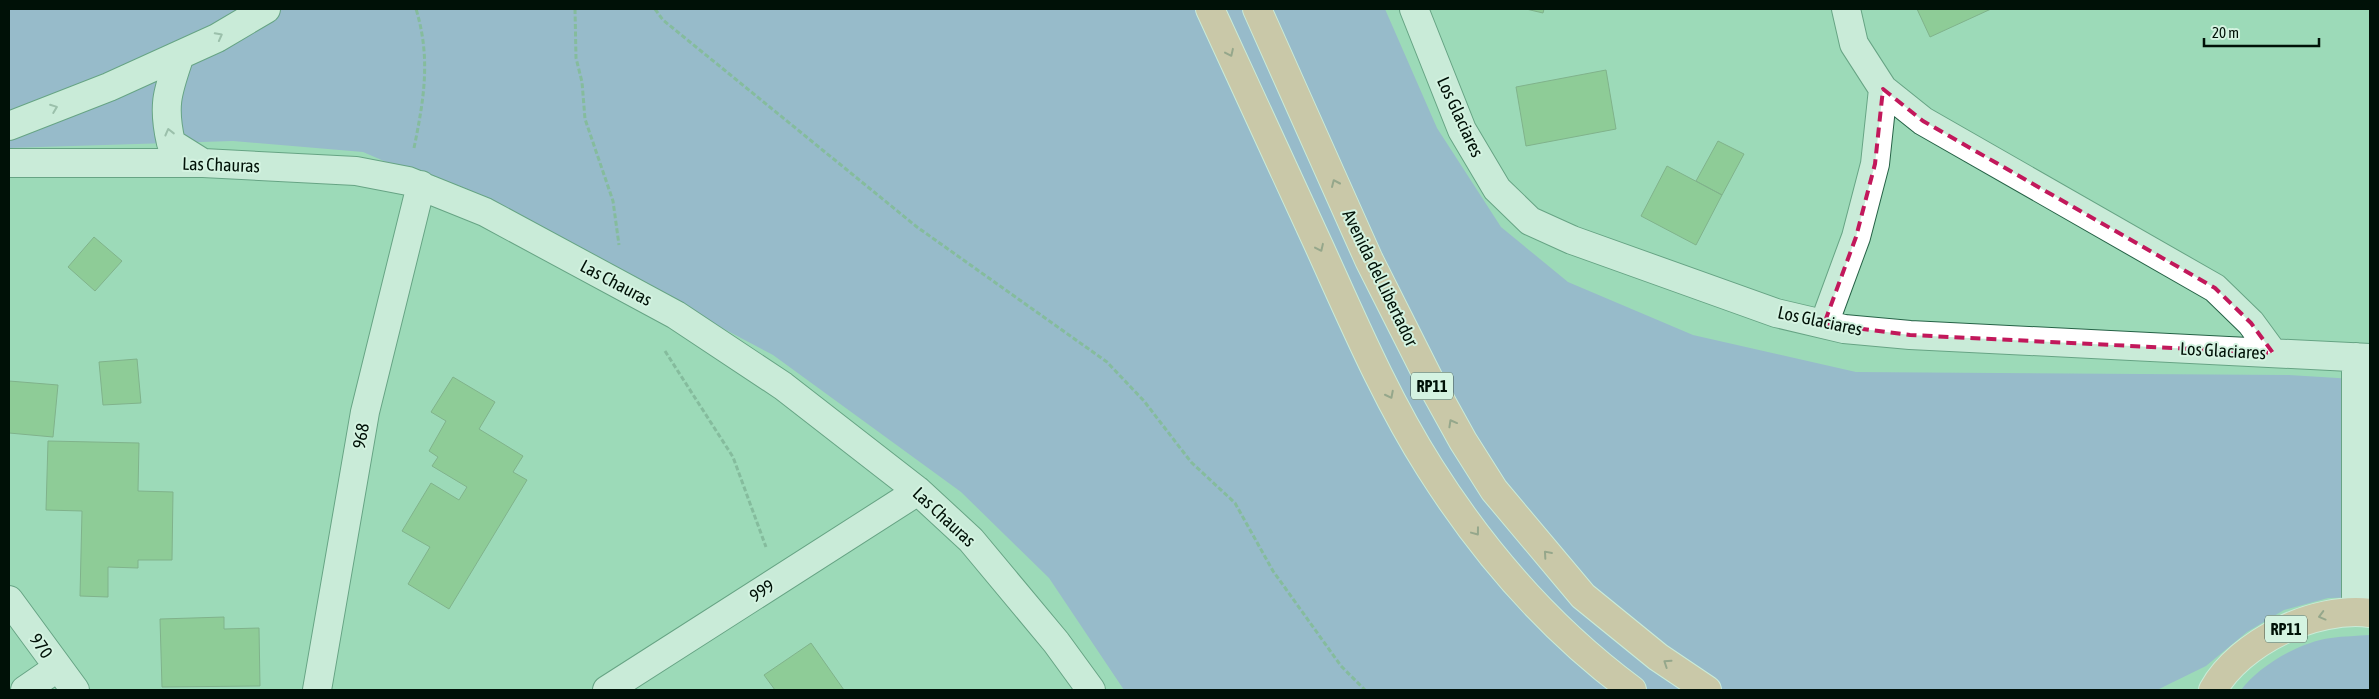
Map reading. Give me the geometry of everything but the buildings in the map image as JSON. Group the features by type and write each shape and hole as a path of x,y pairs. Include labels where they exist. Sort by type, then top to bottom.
{"main road":[{"name":"RP11","path":"1210,9 1349,312 1404,424 1430,468 1502,567 1529,600 1560,632 1596,664 1632,690"},
{"name":"Avenida del Libertador","path":"1257,9 1369,260 1462,441 1489,482 1583,596 1658,657 1708,690"},
{"name":"RP11","path":"2210,687 2252,647 2295,624 2329,614 2363,612"}],"street":[{"path":"9,126 109,87 218,38 266,9"},
{"name":"Los Glaciares","path":"1414,9 1462,130 1497,189 1530,221 1572,240 1776,313 1844,329 1910,335 2363,358"},
{"path":"1846,9 1854,44 1883,89 1924,121 2215,288 2251,322 2273,353"},
{"path":"180,55 166,98 166,120 171,143 203,163"},
{"path":"1824,324 1856,237 1875,164 1883,89"},
{"name":"Las Chauras","path":"9,163 203,163 356,171 414,183 485,212 676,315 783,386 918,491 971,540 1056,642 1091,690"},
{"name":"968","path":"317,690 366,412 414,183"},
{"path":"2363,358 2363,612"},
{"name":"999","path":"607,690 918,491"},
{"name":"970","path":"9,600 57,668 75,690"},
{"path":"25,690 57,668"}],"path":[{"path":"414,183 425,96 423,32 416,9"},
{"path":"575,9 576,58 582,82 585,119 613,201 625,288"},
{"path":"655,9 663,20 917,227 1107,362 1144,401 1191,462 1235,503 1273,571 1341,666 1365,690"},
{"path":"661,344 733,458 778,580"}],"highlighted area":[{"path":"1883,89 1923,121 2215,288 2251,323 2273,353 1910,335 1824,324 1856,237 1875,164"}],"shaded area":[{"path":"9,9 1385,9 1437,128 1501,227 1568,282 1693,335 1856,372 2289,375 2370,380 2370,597 2328,598 2284,610 2247,632 2206,666 2157,690 1124,690 1049,578 961,492 773,355 511,216 363,152 233,141 9,148"},
{"path":"2370,635 2370,690 2241,690 2270,664 2307,644 2331,638"}]}
